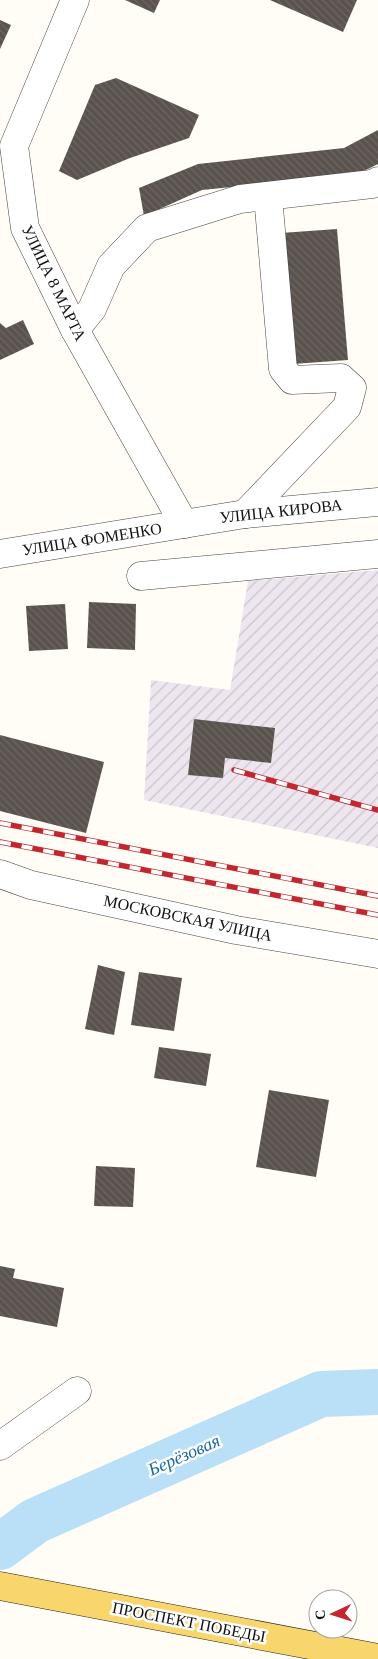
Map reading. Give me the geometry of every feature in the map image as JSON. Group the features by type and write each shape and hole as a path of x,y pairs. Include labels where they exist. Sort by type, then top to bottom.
{"main road":[{"name":"ПРОСПЕКТ ПОБЕДЫ","path":"0,1586 78,1600 327,1654 378,1658"}],"street":[{"name":"УЛИЦА 8 МАРТА","path":"75,0 14,146 25,228 75,330 184,524"},
{"path":"75,330 92,309 111,266 147,228 240,199 372,184 378,181"},
{"path":"245,514 347,407 352,388 341,378 292,380 283,368 268,196"},
{"name":"УЛИЦА КИРОВА","path":"184,524 245,514 378,502"},
{"name":"УЛИЦА ФОМЕНКО","path":"0,554 184,524"},
{"path":"141,576 378,554"},
{"name":"МОСКОВСКАЯ УЛИЦА","path":"0,874 31,885 236,930 378,954"},
{"path":"0,1446 77,1391"}],"shaded area":[{"path":"378,570 378,848 144,800 151,680 230,690 248,581"}],"building":[{"path":"125,0 160,0 154,13"},
{"path":"270,0 357,0 343,32"},
{"path":"0,20 11,25 0,49"},
{"path":"116,78 199,115 189,138 130,158 77,180 59,171 95,85"},
{"path":"378,130 378,164 358,174 202,190 144,216 139,188 198,164 344,148"},
{"path":"337,229 348,360 293,364 281,233"},
{"path":"23,320 34,344 0,360 0,323 6,328"},
{"path":"89,602 136,604 135,650 87,648"},
{"path":"65,604 68,649 29,651 26,606"},
{"path":"194,719 275,728 271,763 225,758 223,778 188,775"},
{"path":"0,735 104,762 86,833 0,811"},
{"path":"98,965 125,972 114,1035 85,1029"},
{"path":"139,972 182,978 174,1031 131,1025"},
{"path":"159,1047 211,1054 206,1086 154,1078"},
{"path":"269,1090 329,1100 316,1177 256,1167"},
{"path":"96,1166 135,1168 133,1207 94,1206"},
{"path":"0,1266 15,1269 13,1278 64,1288 57,1327 0,1316"}],"waterway":[{"name":"Берёзовая","path":"0,1547 35,1521 321,1394 378,1392"}],"railway":[{"path":"234,770 378,810"},
{"path":"0,823 378,896"},
{"path":"0,842 378,915"}]}
